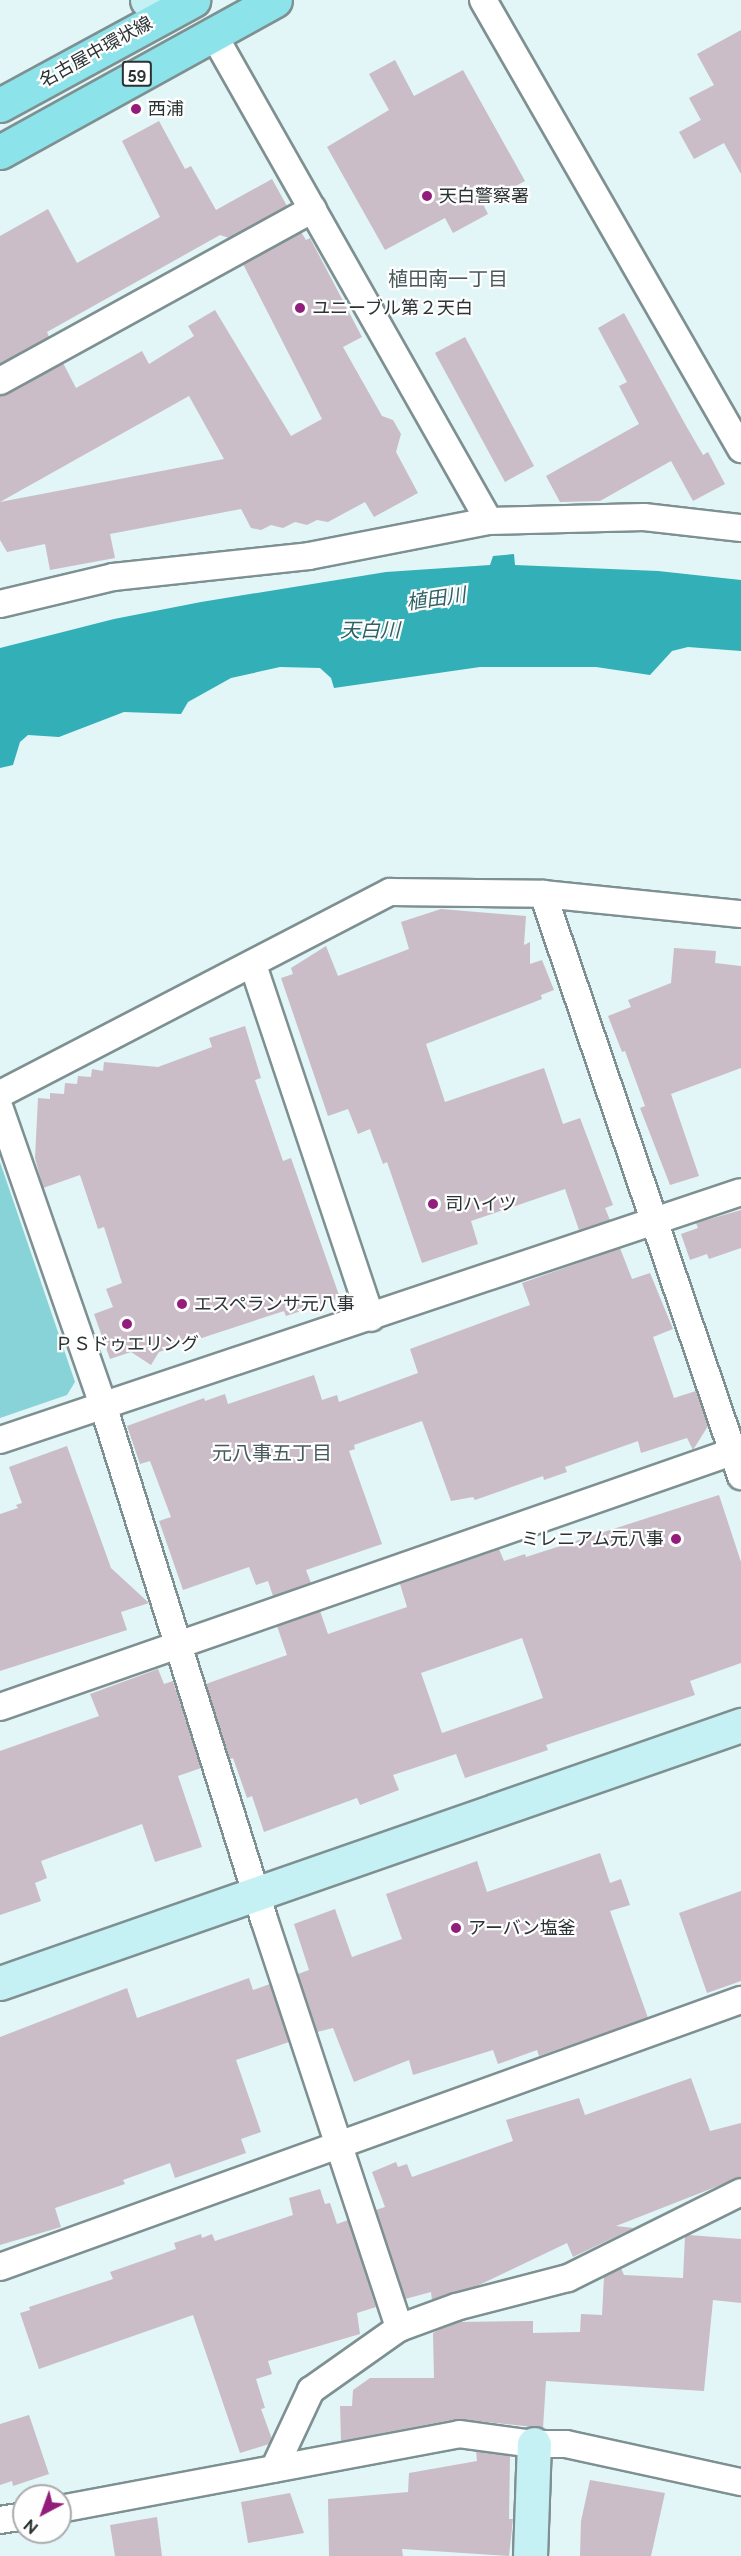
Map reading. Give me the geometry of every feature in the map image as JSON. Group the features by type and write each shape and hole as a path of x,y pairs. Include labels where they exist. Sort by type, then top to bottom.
{"main road":[{"name":"59","path":"0,152 212,32 275,0"},
{"name":"名古屋中環状線","path":"0,105 170,4"}],"street":[{"path":"483,0 741,449"},
{"path":"212,32 489,521"},
{"path":"0,381 313,209"},
{"path":"0,604 113,577 309,556 489,521 644,517 741,528"},
{"path":"0,1094 253,965 390,892 543,894 741,914"},
{"path":"543,894 654,1221 737,1450 741,1476"},
{"path":"253,965 371,1318"},
{"path":"0,1109 103,1405 399,2328"},
{"path":"0,1440 371,1318 741,1192"},
{"path":"0,1707 737,1450"},
{"path":"0,1983 741,1725"},
{"path":"0,2267 741,2000"},
{"path":"274,2469 311,2390 399,2328 456,2307 568,2278 741,2192"},
{"path":"72,2507 459,2434 534,2444 566,2444 741,2482"},
{"path":"530,2556 534,2444"}],"shaded area":[{"path":"0,1162 75,1382 67,1395 0,1418"}],"water":[{"name":"天白川","path":"514,554 515,565 658,571 741,580 741,651 688,647 672,651 650,675 596,667 480,667 334,688 331,678 320,668 280,667 231,678 188,702 181,714 124,712 59,737 28,735 20,742 13,765 0,768 0,648 114,619 201,602 386,572 490,565 493,556"}],"building":[{"path":"741,30 741,174 724,143 694,159 679,132 701,120 689,98 714,85 697,54"},
{"name":"天白警察署","path":"395,60 414,96 463,70 525,181 483,204 488,214 453,233 445,218 385,250 327,147 389,110 369,74"},
{"path":"159,121 185,169 191,166 216,210 272,179 287,206 229,238 220,235 47,332 49,337 0,364 0,236 48,209 77,263 160,217 122,141"},
{"path":"301,232 306,240 310,238 362,337 343,347 382,416 393,420 401,434 396,452 418,493 374,517 365,502 328,522 317,520 307,525 295,522 283,528 271,525 261,530 251,528 241,509 110,534 115,558 50,570 45,544 7,552 0,540 0,502 0,396 63,363 76,388 142,351 149,364 194,336 188,326 215,310 291,436 322,419 243,264","holes":["189,396 224,459 0,502"]},
{"path":"624,313 703,455 708,452 725,484 693,501 671,461 600,501 560,502 546,476 639,424 619,386 627,382 598,328"},
{"path":"465,337 534,466 505,482 435,353"},
{"path":"441,909 526,916 524,945 530,942 530,964 542,960 554,990 541,995 542,999 426,1044 445,1102 544,1068 563,1124 580,1118 613,1205 605,1208 610,1220 579,1230 565,1189 471,1221 478,1244 422,1263 387,1162 383,1164 370,1129 358,1134 348,1109 328,1116 281,978 293,974 291,968 326,946 338,976 409,949 401,922"},
{"path":"674,948 716,951 715,963 741,966 741,1068 671,1094 699,1176 670,1185 640,1108 645,1106 625,1051 622,1052 608,1016 631,1007 628,1000 671,983"},
{"path":"245,1026 261,1078 255,1080 283,1161 291,1158 340,1298 286,1316 284,1311 159,1352 151,1365 131,1352 110,1359 94,1314 113,1307 106,1289 122,1283 104,1227 98,1229 80,1175 43,1188 35,1158 38,1098 50,1099 50,1093 64,1094 65,1083 77,1084 78,1076 91,1077 92,1069 103,1071 104,1062 158,1067 212,1047 209,1038"},
{"path":"741,1210 741,1248 709,1259 707,1254 690,1260 681,1234 698,1228 696,1223"},
{"path":"620,1248 632,1279 650,1273 673,1329 653,1337 674,1398 696,1391 708,1426 693,1450 687,1438 641,1453 638,1441 565,1467 567,1472 544,1480 543,1476 475,1500 473,1497 451,1501 422,1421 354,1445 355,1449 349,1451 382,1544 306,1570 311,1583 273,1596 268,1581 256,1585 249,1567 183,1590 159,1521 171,1517 150,1461 140,1464 127,1426 204,1398 205,1401 225,1394 228,1404 314,1375 322,1400 337,1395 339,1402 418,1373 410,1349 530,1305 522,1283"},
{"path":"67,1446 111,1568 149,1603 121,1612 127,1630 0,1671 0,1514 18,1508 16,1505 22,1503 9,1467"},
{"path":"719,1495 741,1562 741,1663 690,1681 695,1695 546,1745 548,1750 465,1778 456,1754 393,1775 399,1790 360,1805 357,1798 264,1832 252,1796 247,1798 233,1758 230,1759 206,1684 287,1655 277,1626 320,1611 328,1634 407,1607 400,1584 499,1549 504,1561 525,1554 526,1557","holes":["522,1638 543,1698 442,1733 421,1673"]},
{"path":"158,1669 164,1684 173,1681 201,1768 178,1776 202,1847 155,1862 142,1824 41,1861 47,1878 35,1883 41,1901 0,1915 0,1751 99,1716 90,1694"},
{"path":"600,1853 610,1883 621,1879 630,1905 610,1911 648,2018 539,2056 537,2050 498,2064 493,2050 413,2075 409,2060 354,2082 333,2028 317,2032 298,1974 309,1970 294,1924 335,1909 352,1957 402,1939 386,1894 477,1861 487,1892"},
{"path":"741,1891 741,1981 707,1993 679,1913"},
{"path":"249,1978 253,1990 270,1984 289,2042 236,2060 261,2132 241,2139 246,2153 175,2178 170,2163 123,2180 125,2184 55,2208 61,2227 0,2245 0,2037 127,1988 137,2018"},
{"path":"691,2078 710,2131 741,2123 741,2177 616,2226 634,2228 573,2257 567,2243 477,2286 432,2300 431,2292 405,2299 376,2210 385,2207 372,2172 396,2162 398,2167 407,2164 412,2177 513,2141 506,2120 579,2098 585,2115"},
{"path":"320,2189 325,2204 330,2203 337,2224 348,2220 376,2307 357,2313 360,2334 268,2361 272,2374 256,2379 265,2408 261,2409 272,2439 269,2444 240,2453 193,2315 39,2369 20,2313 30,2310 29,2307 113,2279 110,2272 176,2249 174,2243 201,2234 202,2238 212,2234 215,2241 293,2215 289,2198"},
{"path":"685,2236 741,2239 741,2303 713,2300 704,2391 546,2381 543,2428 457,2419 341,2441 340,2406 352,2406 353,2390 370,2378 434,2378 433,2333 438,2330 458,2322 533,2321 533,2333 580,2332 581,2314 602,2315 604,2277 621,2268 624,2275 683,2278"},
{"path":"29,2415 49,2474 19,2484 13,2484 12,2481 0,2485 0,2424"},
{"path":"476,2451 510,2456 509,2519 513,2519 509,2556 402,2549 403,2556 329,2556 328,2499 408,2492 409,2473 477,2461"},
{"path":"590,2480 665,2493 651,2556 580,2556 581,2521"},
{"path":"290,2493 304,2533 248,2543 241,2502"},
{"path":"157,2517 162,2556 115,2556 110,2525"}],"place":[{"name":"西浦","path":"136,109"},
{"name":"天白警察署","path":"427,196"},
{"name":"ユニーブル第２天白","path":"300,308"},
{"name":"司ハイツ","path":"433,1204"},
{"name":"エスペランサ元八事","path":"182,1304"},
{"name":"ＰＳドゥエリング","path":"127,1324"},
{"name":"ミレニアム元八事","path":"676,1539"},
{"name":"アーバン塩釜","path":"456,1928"}],"district":[{"name":"植田南一丁目","path":"448,279"},
{"name":"元八事五丁目","path":"272,1453"}],"water label":[{"name":"植田川","path":"436,599"}]}
